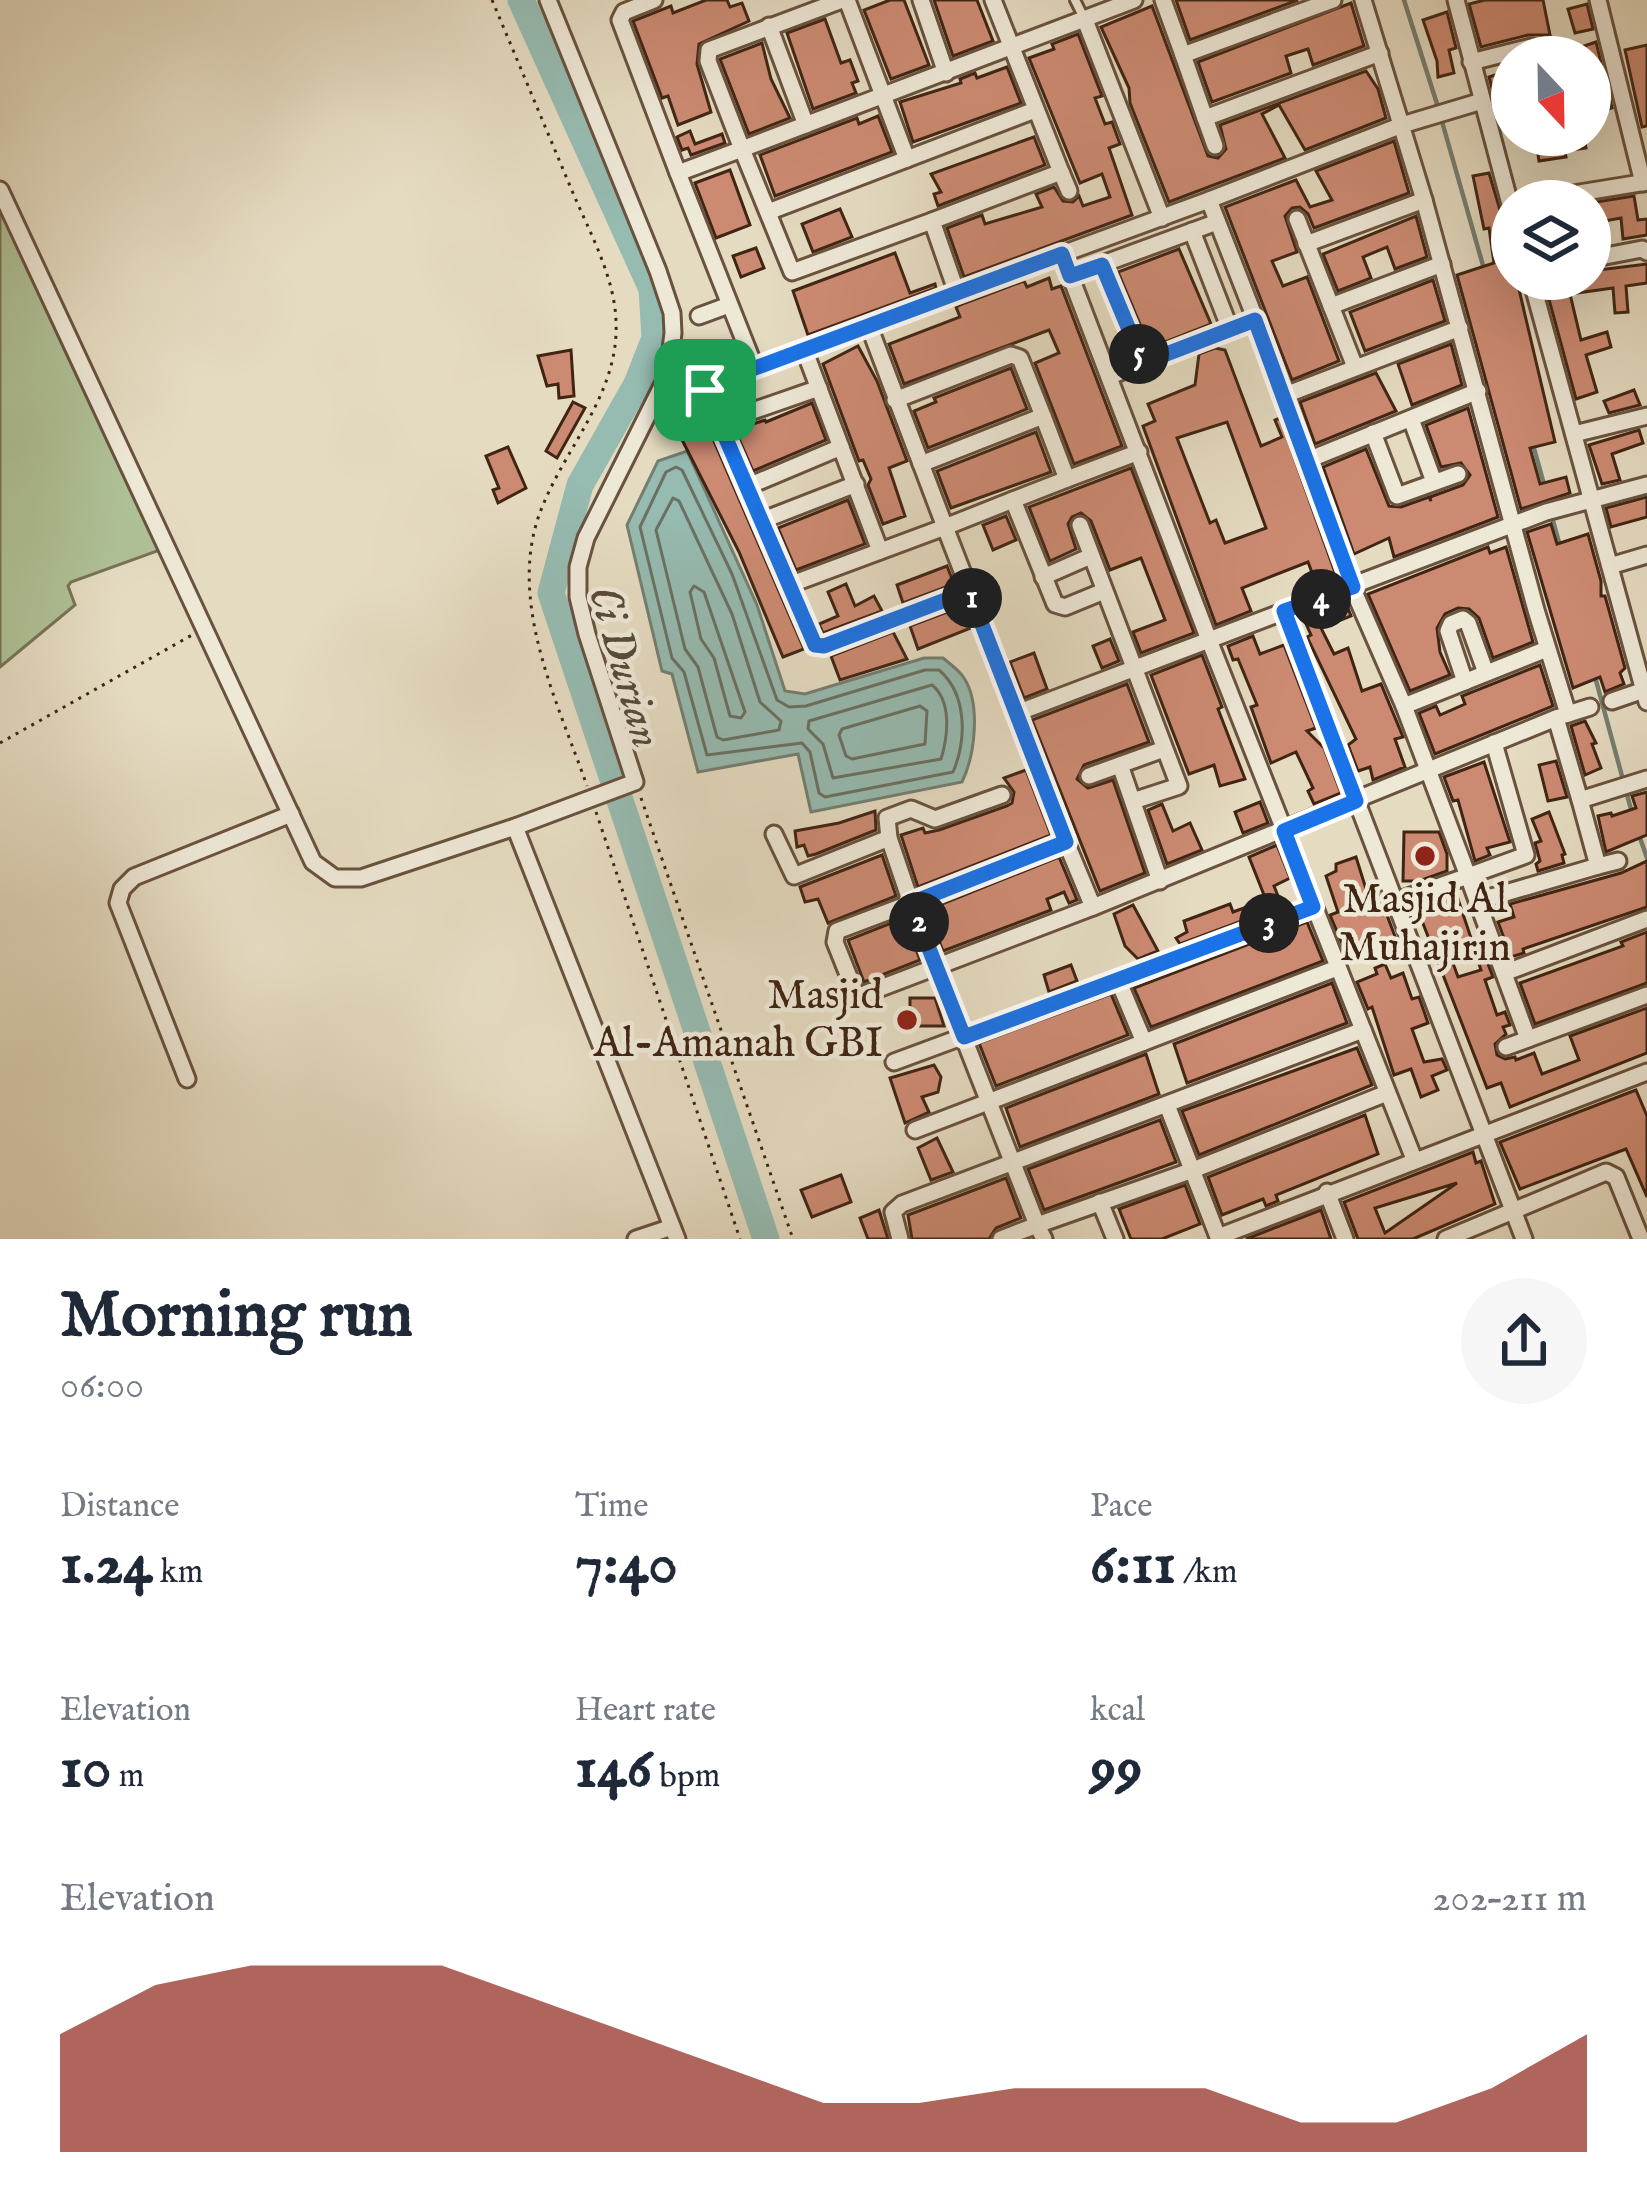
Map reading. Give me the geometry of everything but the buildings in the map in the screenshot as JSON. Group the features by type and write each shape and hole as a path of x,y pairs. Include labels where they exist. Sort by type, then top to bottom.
{"street":[{"path":"0,190 313,862 323,873 349,880 434,857 632,783 587,634 578,597 578,567 586,538 668,374 673,332 667,294 548,0"},
{"path":"908,159 844,0 712,48 708,54 787,267 796,273 1060,172"},
{"path":"921,0 946,74"},
{"path":"993,0 1070,191"},
{"path":"678,173 1132,0"},
{"path":"1163,0 1216,146"},
{"path":"1183,55 1333,0"},
{"path":"1363,0 1514,524 1598,866"},
{"path":"1456,0 1491,135"},
{"path":"1598,0 1645,183 1611,188"},
{"path":"642,2 621,14 620,20 755,368"},
{"path":"1084,20 1162,218"},
{"path":"769,26 806,125"},
{"path":"1205,118 1380,53"},
{"path":"1472,62 1491,57"},
{"path":"659,393 676,397 705,390 1402,125 1482,101"},
{"path":"768,212 1036,110"},
{"path":"1209,200 1528,1039"},
{"path":"1306,244 1424,200"},
{"path":"1297,219 1355,367"},
{"path":"932,221 957,293"},
{"path":"1070,276 1217,222"},
{"path":"1192,231 1230,329"},
{"path":"1611,255 1647,252"},
{"path":"1062,254 1414,1159"},
{"path":"1331,306 1442,264"},
{"path":"1102,265 1143,363"},
{"path":"1537,300 1645,696 1612,701"},
{"path":"699,316 729,304"},
{"path":"1110,376 1255,320"},
{"path":"869,326 1093,907"},
{"path":"1285,395 1460,328"},
{"path":"804,349 880,551"},
{"path":"896,400 1015,354 1067,479"},
{"path":"718,423 819,388"},
{"path":"705,390 812,641 819,646 969,591"},
{"path":"1308,460 1478,392"},
{"path":"921,464 1043,416"},
{"path":"1574,434 1647,416"},
{"path":"1411,419 1434,482"},
{"path":"1372,433 1397,496"},
{"path":"746,487 841,447"},
{"path":"789,585 1139,452"},
{"path":"1380,503 1458,474"},
{"path":"761,521 856,484"},
{"path":"1016,713 1514,524 1647,484"},
{"path":"1013,500 1053,602 1061,608 1104,591"},
{"path":"1080,525 1164,749 1185,783 1133,802"},
{"path":"1610,566 1647,555"},
{"path":"1043,577 1091,556"},
{"path":"1284,611 1524,1239"},
{"path":"1465,682 1448,628 1463,619 1468,621 1486,674"},
{"path":"1404,706 1547,649"},
{"path":"1066,842 837,932 835,942 855,995 1160,881 1590,707"},
{"path":"1494,743 1533,884"},
{"path":"1089,776 1164,749"},
{"path":"1120,766 1160,881"},
{"path":"1580,800 1642,780"},
{"path":"1003,795 934,819 911,809 885,824 911,903 1041,1232"},
{"path":"187,1078 118,903 122,889 134,878 291,814"},
{"path":"515,827 675,1233 636,1239"},
{"path":"774,834 794,876 889,838"},
{"path":"1394,902 1526,855"},
{"path":"1478,901 1618,861"},
{"path":"894,1062 1313,907"},
{"path":"1504,973 1647,920"},
{"path":"915,1130 1336,968"},
{"path":"1118,980 1144,1042"},
{"path":"1506,1047 1647,995"},
{"path":"900,1239 892,1219 896,1207 1363,1030"},
{"path":"1167,1105 1216,1238 1647,1072"},
{"path":"1001,1239 1041,1232 1100,1202 1387,1093"},
{"path":"1446,1239 1598,1173 1611,1172 1641,1239"},
{"path":"1327,1192 1345,1239"},
{"path":"1100,1202 1115,1239"}],"lane":[{"path":"1075,0 1084,20"}],"path":[{"path":"492,0 600,258 616,321 614,358 600,398 543,505 531,541 528,568 533,621 740,1239"},
{"path":"0,742 204,628"},
{"path":"632,783 793,1239"}],"green space":[{"path":"0,208 160,550 71,582 68,586 75,605 0,667"}],"water":[{"path":"687,451 757,605 785,691 805,694 924,658 943,658 964,678 973,701 973,744 962,782 811,812 798,754 698,772 672,674 662,671 627,525 658,461"}],"waterway":[{"name":"Ci Durian","path":"521,0 652,289 655,338 637,384 580,485 551,593 766,1239"},
{"path":"1404,0 1438,107"},
{"path":"1441,118 1484,269"},
{"path":"1532,441 1545,488"},
{"path":"1552,517 1560,546"},
{"path":"1594,673 1632,813"},
{"path":"1639,835 1647,858"}],"place":[{"name":"Masjid Al Muhajirin","path":"1425,856"},
{"name":"Masjid Al-Amanah GBI","path":"907,1020"}],"route":[{"path":"1062,254 1070,276 1102,265 1143,363 1255,320 1353,587 1284,611 1356,801 1284,831 1313,907 964,1037 911,903 1066,842 969,591 824,646 815,645 705,390 1062,254"}]}
